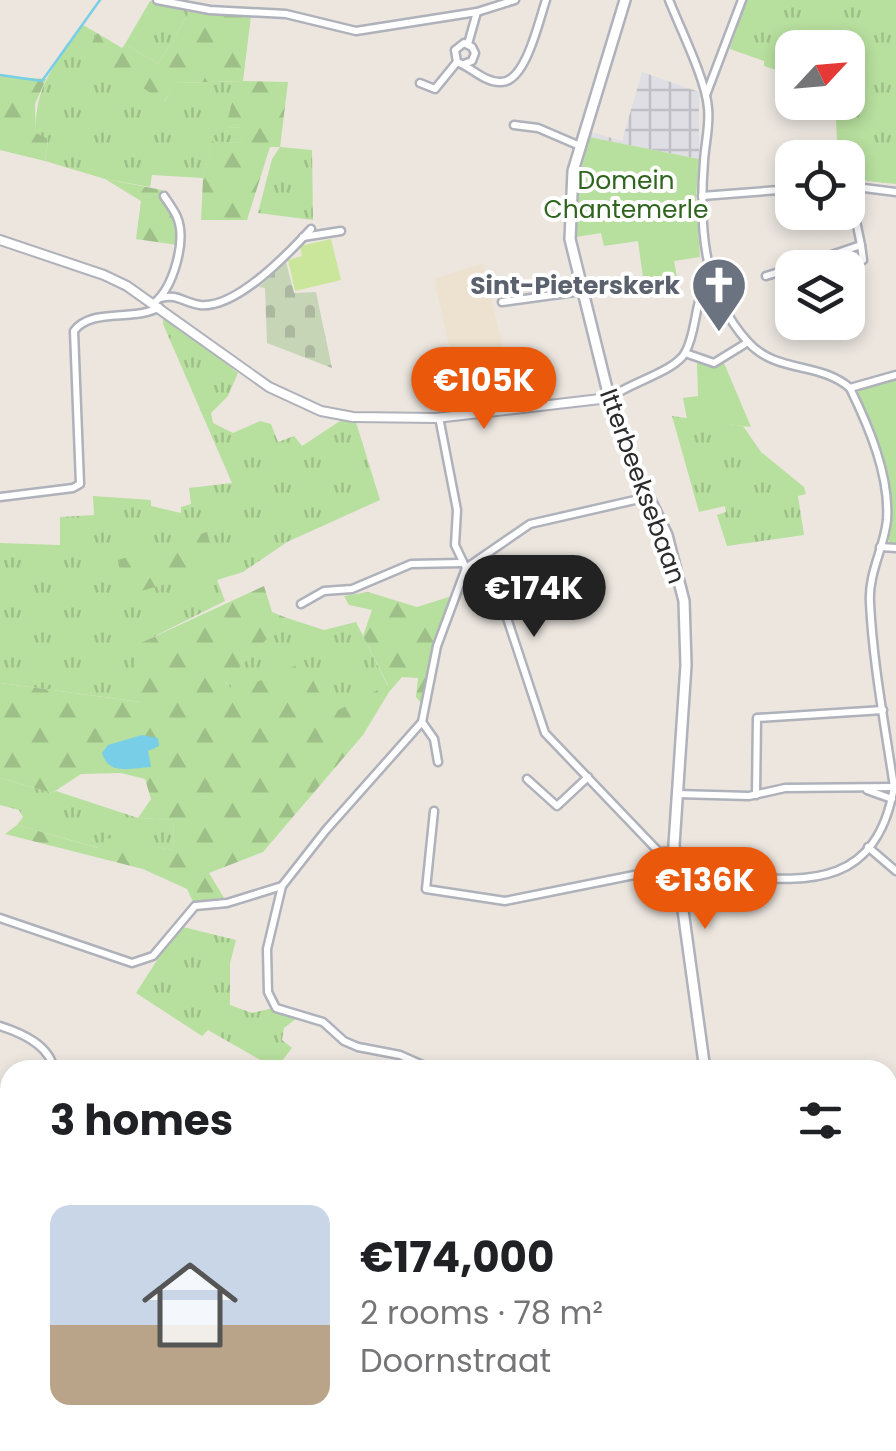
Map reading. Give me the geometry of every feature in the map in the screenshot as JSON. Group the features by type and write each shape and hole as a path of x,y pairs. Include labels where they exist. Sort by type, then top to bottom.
{"main road":[{"name":"Itterbeeksebaan","path":"625,0 580,146 571,186 569,225 609,398 630,460 676,562 685,616 686,664 669,852 677,875 704,1060"}],"street":[{"path":"157,0 210,10 286,14 356,30 477,12 515,0"},
{"path":"420,83 435,89 461,63 474,58 474,50 461,44 454,50 461,63 488,79 503,83 515,78 523,67 546,0"},
{"path":"669,0 709,109 702,196 705,251 711,278 748,342 778,364 822,372 850,388 878,456 886,489 887,522 870,586 882,710 895,787 889,815 868,847 848,866 817,879 716,873 677,875"},
{"path":"706,96 742,0"},
{"path":"468,44 477,12"},
{"path":"514,126 538,128 580,146"},
{"path":"865,187 896,192"},
{"path":"702,196 775,190"},
{"path":"158,303 179,254 179,220 164,196"},
{"path":"0,498 80,484 74,331 88,320 146,314 169,296 199,305 224,300 252,284 311,229"},
{"path":"858,230 861,250"},
{"path":"303,238 341,231"},
{"path":"0,240 104,275 158,303 269,388 321,411 354,417 439,418 609,398 685,353 703,289 711,278"},
{"path":"848,250 860,245"},
{"path":"766,276 775,273"},
{"path":"502,302 582,291"},
{"path":"685,353 714,363 748,342"},
{"path":"850,388 896,376"},
{"path":"439,418 454,486 456,545 464,566 504,609 545,732 659,852 669,852"},
{"path":"300,604 328,590 352,589 411,564 464,566 530,524 649,496"},
{"path":"880,547 896,548"},
{"path":"410,1060 344,1041 323,1022 276,1008 268,992 266,968 281,889 326,830 422,722 438,646 464,566"},
{"path":"756,795 757,718 882,710"},
{"path":"422,722 434,740 438,762"},
{"path":"527,779 557,806 588,777"},
{"path":"677,794 756,795 785,788 895,787"},
{"path":"862,788 892,799"},
{"path":"434,812 426,889 504,901 519,899 654,871 669,852"},
{"path":"868,847 896,871"},
{"path":"0,918 132,963 153,956 195,906 227,903 281,889"},
{"path":"0,1026 30,1038 52,1060"}],"shaded area":[{"path":"642,72 699,92 699,159 589,137 591,132 622,141"},
{"path":"483,263 506,362 455,372 434,279"}],"green space":[{"path":"746,0 896,0 896,184 865,181 865,140 837,140 836,120 865,120 865,30 775,30 775,70 764,66 764,61 730,49"},
{"path":"150,1 190,11 158,64 125,44"},
{"path":"190,11 251,16 243,81 288,82 280,147 270,147 247,220 201,220 203,178 212,141 242,143 243,128 226,127 235,89 241,81 175,83 164,102 88,51 97,33 158,64"},
{"path":"83,25 97,33 89,51 165,101 174,83 243,81 227,127 244,128 242,143 212,142 203,178 152,175 150,187 105,179 45,161 48,140 36,134 39,101 49,75"},
{"path":"0,76 46,79 35,104 36,133 48,139 45,161 0,150"},
{"name":"Domein Chantemerle","path":"589,137 699,159 696,199 700,257 674,261 678,283 645,292 638,241 604,246 601,233 576,237 576,192"},
{"path":"280,147 312,150 313,220 258,213 272,159"},
{"path":"105,179 162,190 175,220 177,245 136,239 141,201"},
{"path":"331,239 341,280 295,291 288,260 302,256 300,246"},
{"path":"286,262 294,293 316,292 332,368 267,343 265,288 259,287"},
{"path":"163,314 238,373 228,396 211,413 213,423 233,433 260,421 271,424 278,442 294,436 302,446 340,421 356,422 380,500 287,542 243,572 217,580 225,601 135,646 141,702 0,683 0,543 60,545 60,517 94,515 93,496 151,500 151,506 181,513 181,507 191,504 189,488 232,483 163,324"},
{"path":"697,363 724,363 751,427 687,419 683,398 698,396"},
{"path":"896,379 896,545 889,545 887,485 877,443 858,393 860,389"},
{"path":"672,416 743,426 761,452 804,487 806,494 798,496 804,535 727,546 717,515 726,512 725,506 699,512"},
{"path":"207,532 217,569 124,596 118,560"},
{"path":"264,586 272,612 287,618 226,682 233,692 304,662 330,714 388,685 363,636 372,610 349,605 344,596 368,592 417,607 452,596 431,655 423,705 416,697 418,678 402,677 363,735 263,852 209,873 227,903 195,906 187,889 143,869 5,834 17,825 98,848 106,838 173,850 174,820 138,818 151,799 145,779 121,773 81,774 52,793 0,778 0,683 140,702 134,646"},
{"path":"287,618 324,630 356,622 388,686 330,714 233,693 226,681"},
{"path":"0,778 56,791 138,818 174,820 173,850 106,839 99,848 17,825 23,817 19,810 0,805"},
{"path":"179,926 236,940 230,963 230,1005 252,1013 273,1008 297,1018 284,1028 282,1040 292,1048 283,1060 260,1060 208,1030 202,1036 136,993"}],"water":[{"path":"142,735 158,738 159,746 148,751 151,767 115,768 105,760 102,753 108,745"}],"waterway":[{"path":"0,75 42,81 100,0"}],"place":[{"name":"Sint-Pieterskerk","path":"719,334"}]}
